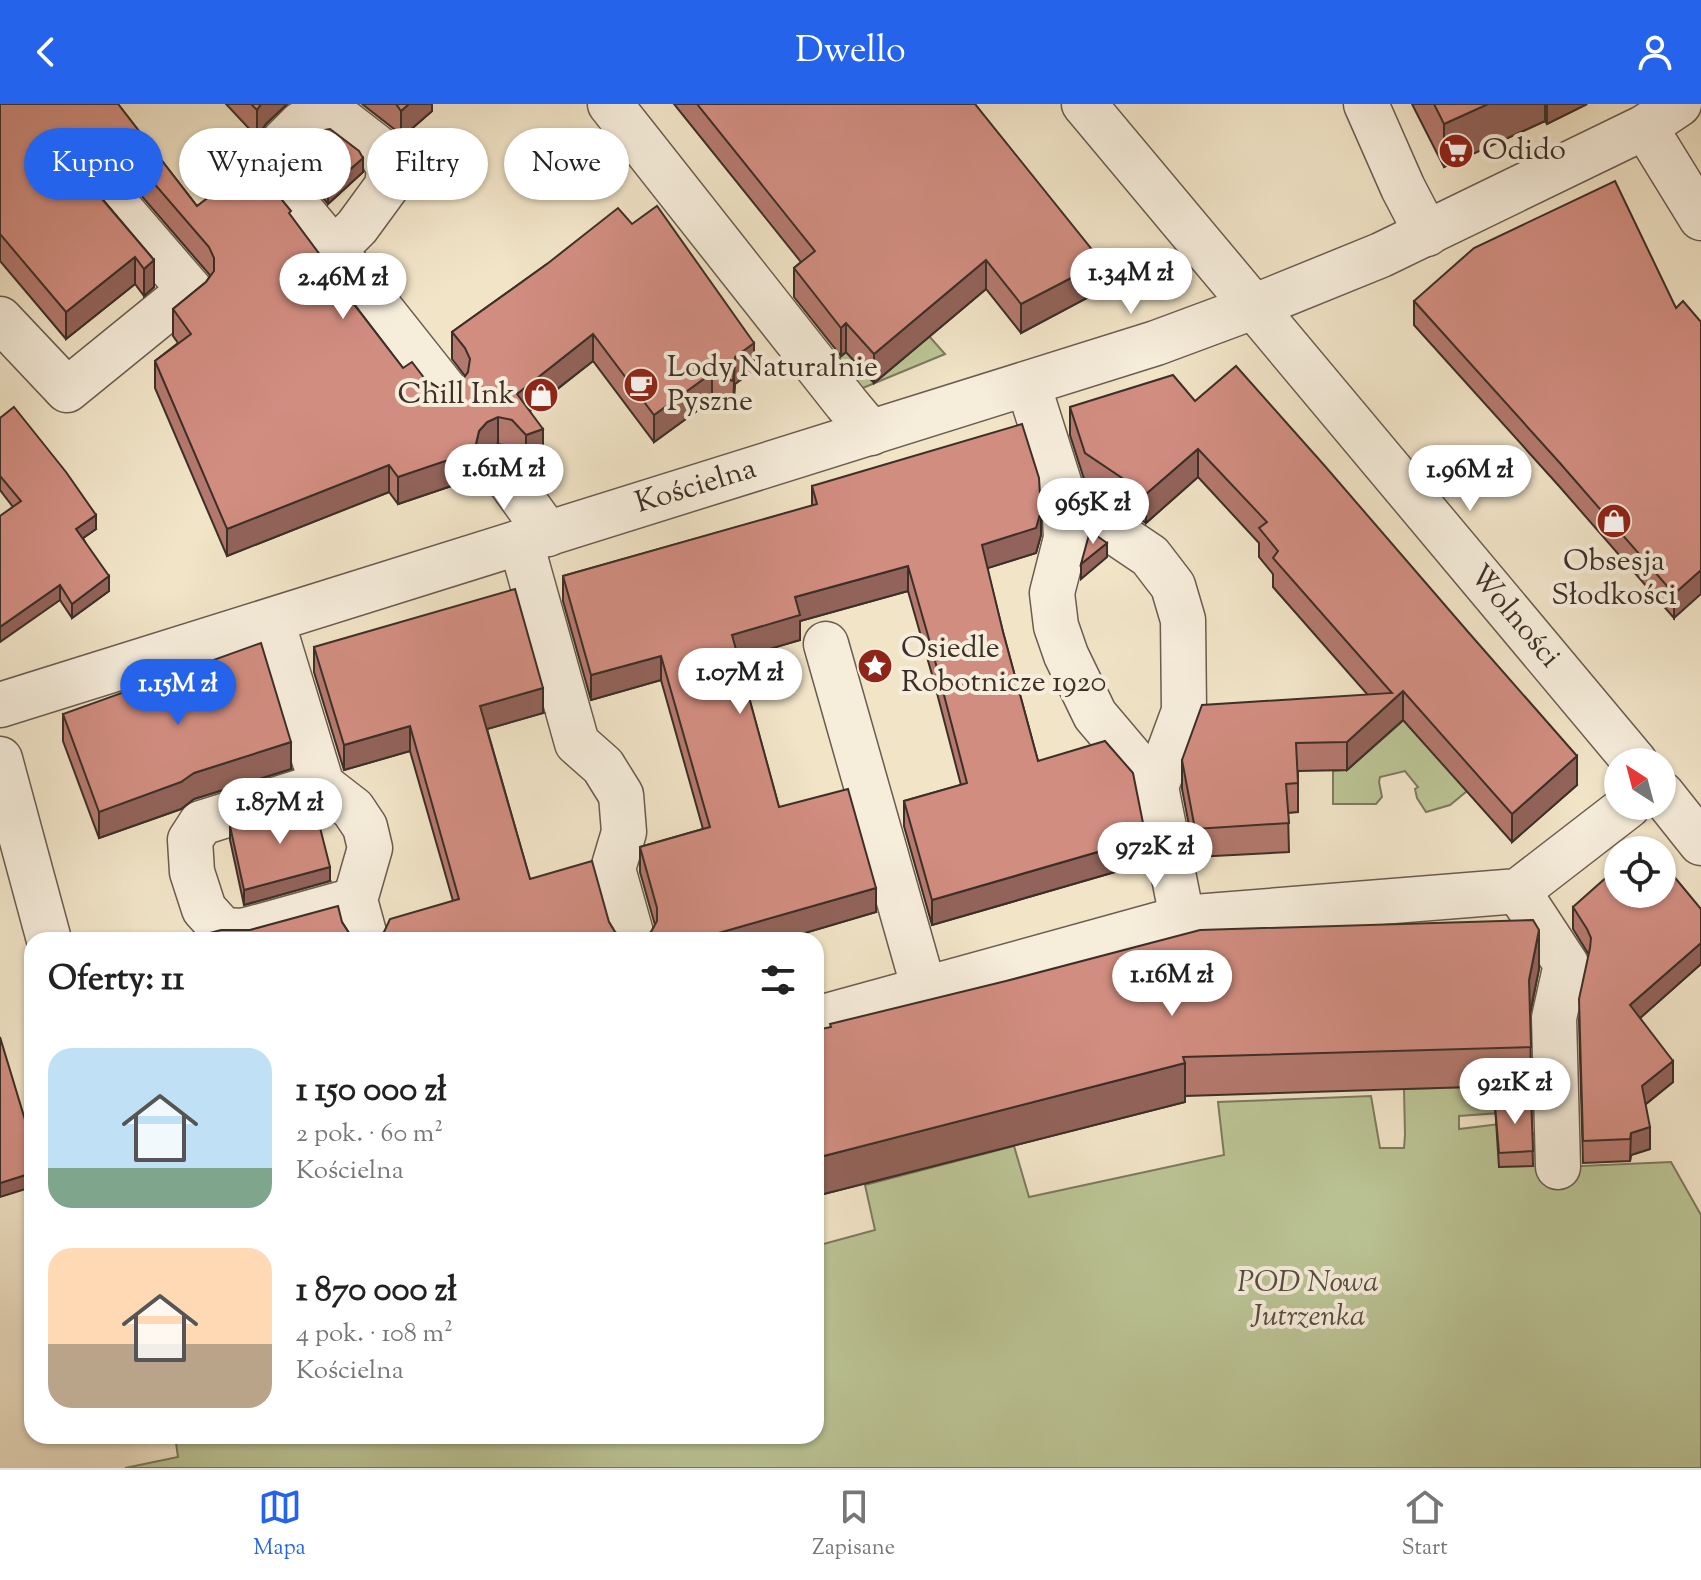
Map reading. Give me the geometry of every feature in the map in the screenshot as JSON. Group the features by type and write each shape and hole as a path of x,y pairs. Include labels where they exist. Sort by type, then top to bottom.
{"street":[{"path":"610,104 871,433"},
{"name":"Wolności","path":"1084,104 1623,748"},
{"path":"1366,104 1427,234"},
{"path":"1661,112 1701,218"},
{"name":"Kościelna","path":"0,705 1127,354 1381,255 1661,112"},
{"path":"0,319 67,390 190,290 112,200"},
{"path":"334,250 445,390"},
{"path":"1028,384 1064,498 1066,538 1052,593 1056,626 1066,655 1095,715 1156,787 1182,918"},
{"path":"501,469 535,538 577,743 603,766 621,795 624,832 613,869 631,932"},
{"path":"1064,498 1150,556 1173,586 1183,620 1184,711 1156,787"},
{"path":"272,621 322,785 353,809 365,827 370,848 360,920 243,931 223,930 204,909 192,872 190,840 201,823 322,785"},
{"path":"826,644 924,989"},
{"path":"0,759 47,932"},
{"path":"1676,812 1701,843"},
{"path":"824,1017 1182,918 1518,891 1610,820"},
{"path":"1518,891 1566,964 1554,1018 1558,1167"}],"green space":[{"path":"929,336 945,354 858,390 835,362 846,352 874,382"},
{"path":"1445,684 1467,791 1450,805 1426,812 1417,798 1415,789 1418,787 1405,771 1380,777 1382,797 1376,804 1333,804 1333,771 1347,770"},
{"name":"POD Nowa Jutrzenka","path":"1500,1086 1500,1113 1459,1116 1459,1129 1524,1121 1559,1167 1671,1162 1701,1215 1701,1468 125,1468 178,1457 176,1444 824,1444 824,1244 875,1230 865,1185 1014,1146 1029,1197 1224,1155 1218,1102 1371,1096 1380,1148 1404,1148 1404,1089"}],"building":[{"path":"0,104 118,104 137,128 24,128 24,200 103,200 154,260 144,269 135,257 66,312 0,234"},
{"path":"396,104 409,104 401,111"},
{"path":"697,104 975,104 1102,262 1021,304 986,260 874,354 846,323 841,328 794,268 815,251"},
{"path":"1434,104 1488,104 1444,124"},
{"path":"351,145 359,151 363,158 351,169"},
{"path":"163,162 179,183 179,200 192,200 197,206 205,200 282,200 335,275 333,277 403,368 412,362 425,379 437,387 449,388 460,383 468,372 470,359 452,332 618,208 632,224 657,206 754,343 735,357 733,381 712,373 654,415 593,334 517,394 543,429 526,435 512,420 498,417 487,422 479,431 478,450 398,477 389,465 227,529 155,361 191,334 173,309 206,282 214,271 214,258 209,247 163,194"},
{"path":"1615,181 1676,308 1683,301 1701,322 1701,570 1674,594 1414,301 1474,248"},
{"path":"1236,366 1577,756 1512,814 1403,691 1347,742 1296,743 1298,783 1286,784 1289,823 1195,829 1182,760 1202,705 1392,693 1273,558 1278,551 1259,528 1267,522 1198,449 1146,494 1085,453 1070,407 1173,375 1195,401"},
{"path":"14,407 96,515 76,529 109,576 72,604 60,585 0,627 0,516 21,501 0,476 0,418"},
{"path":"1022,424 1039,478 1041,511 1036,528 982,545 1038,761 1105,741 1133,773 1146,838 932,900 904,801 967,783 908,566 795,597 800,615 732,635 779,807 848,789 876,888 722,932 651,932 657,921 657,908 640,847 710,827 661,656 591,675 563,576 817,504 812,486"},
{"path":"1090,531 1107,543 1081,564"},
{"path":"515,589 543,688 480,706 530,879 592,861 609,922 615,932 384,932 390,919 459,899 410,726 344,745 314,647"},
{"path":"261,643 291,742 194,773 181,782 99,812 63,714"},
{"path":"313,800 330,867 244,890 230,826"},
{"path":"1604,879 1604,908 1676,908 1676,879 1701,909 1701,943 1630,1005 1673,1061 1642,1086 1650,1127 1631,1133 1630,1139 1583,1141 1579,999 1591,938 1573,907"},
{"path":"338,906 348,932 214,932 250,930"},
{"path":"1533,920 1539,930 1529,980 1531,1047 1183,1057 1185,1063 824,1156 824,1028 831,1027 830,1024 1200,930"},
{"path":"0,1037 24,1116 24,1176 0,1183"},
{"path":"1531,1096 1533,1151 1499,1153 1495,1105"}],"place":[{"name":"Odido","path":"1456,151"},
{"name":"Lody Naturalnie Pyszne","path":"641,385"},
{"name":"Chill Ink","path":"541,395"},
{"name":"Obsesja Słodkości","path":"1614,521"},
{"name":"Osiedle Robotnicze 1920","path":"875,666"}]}
